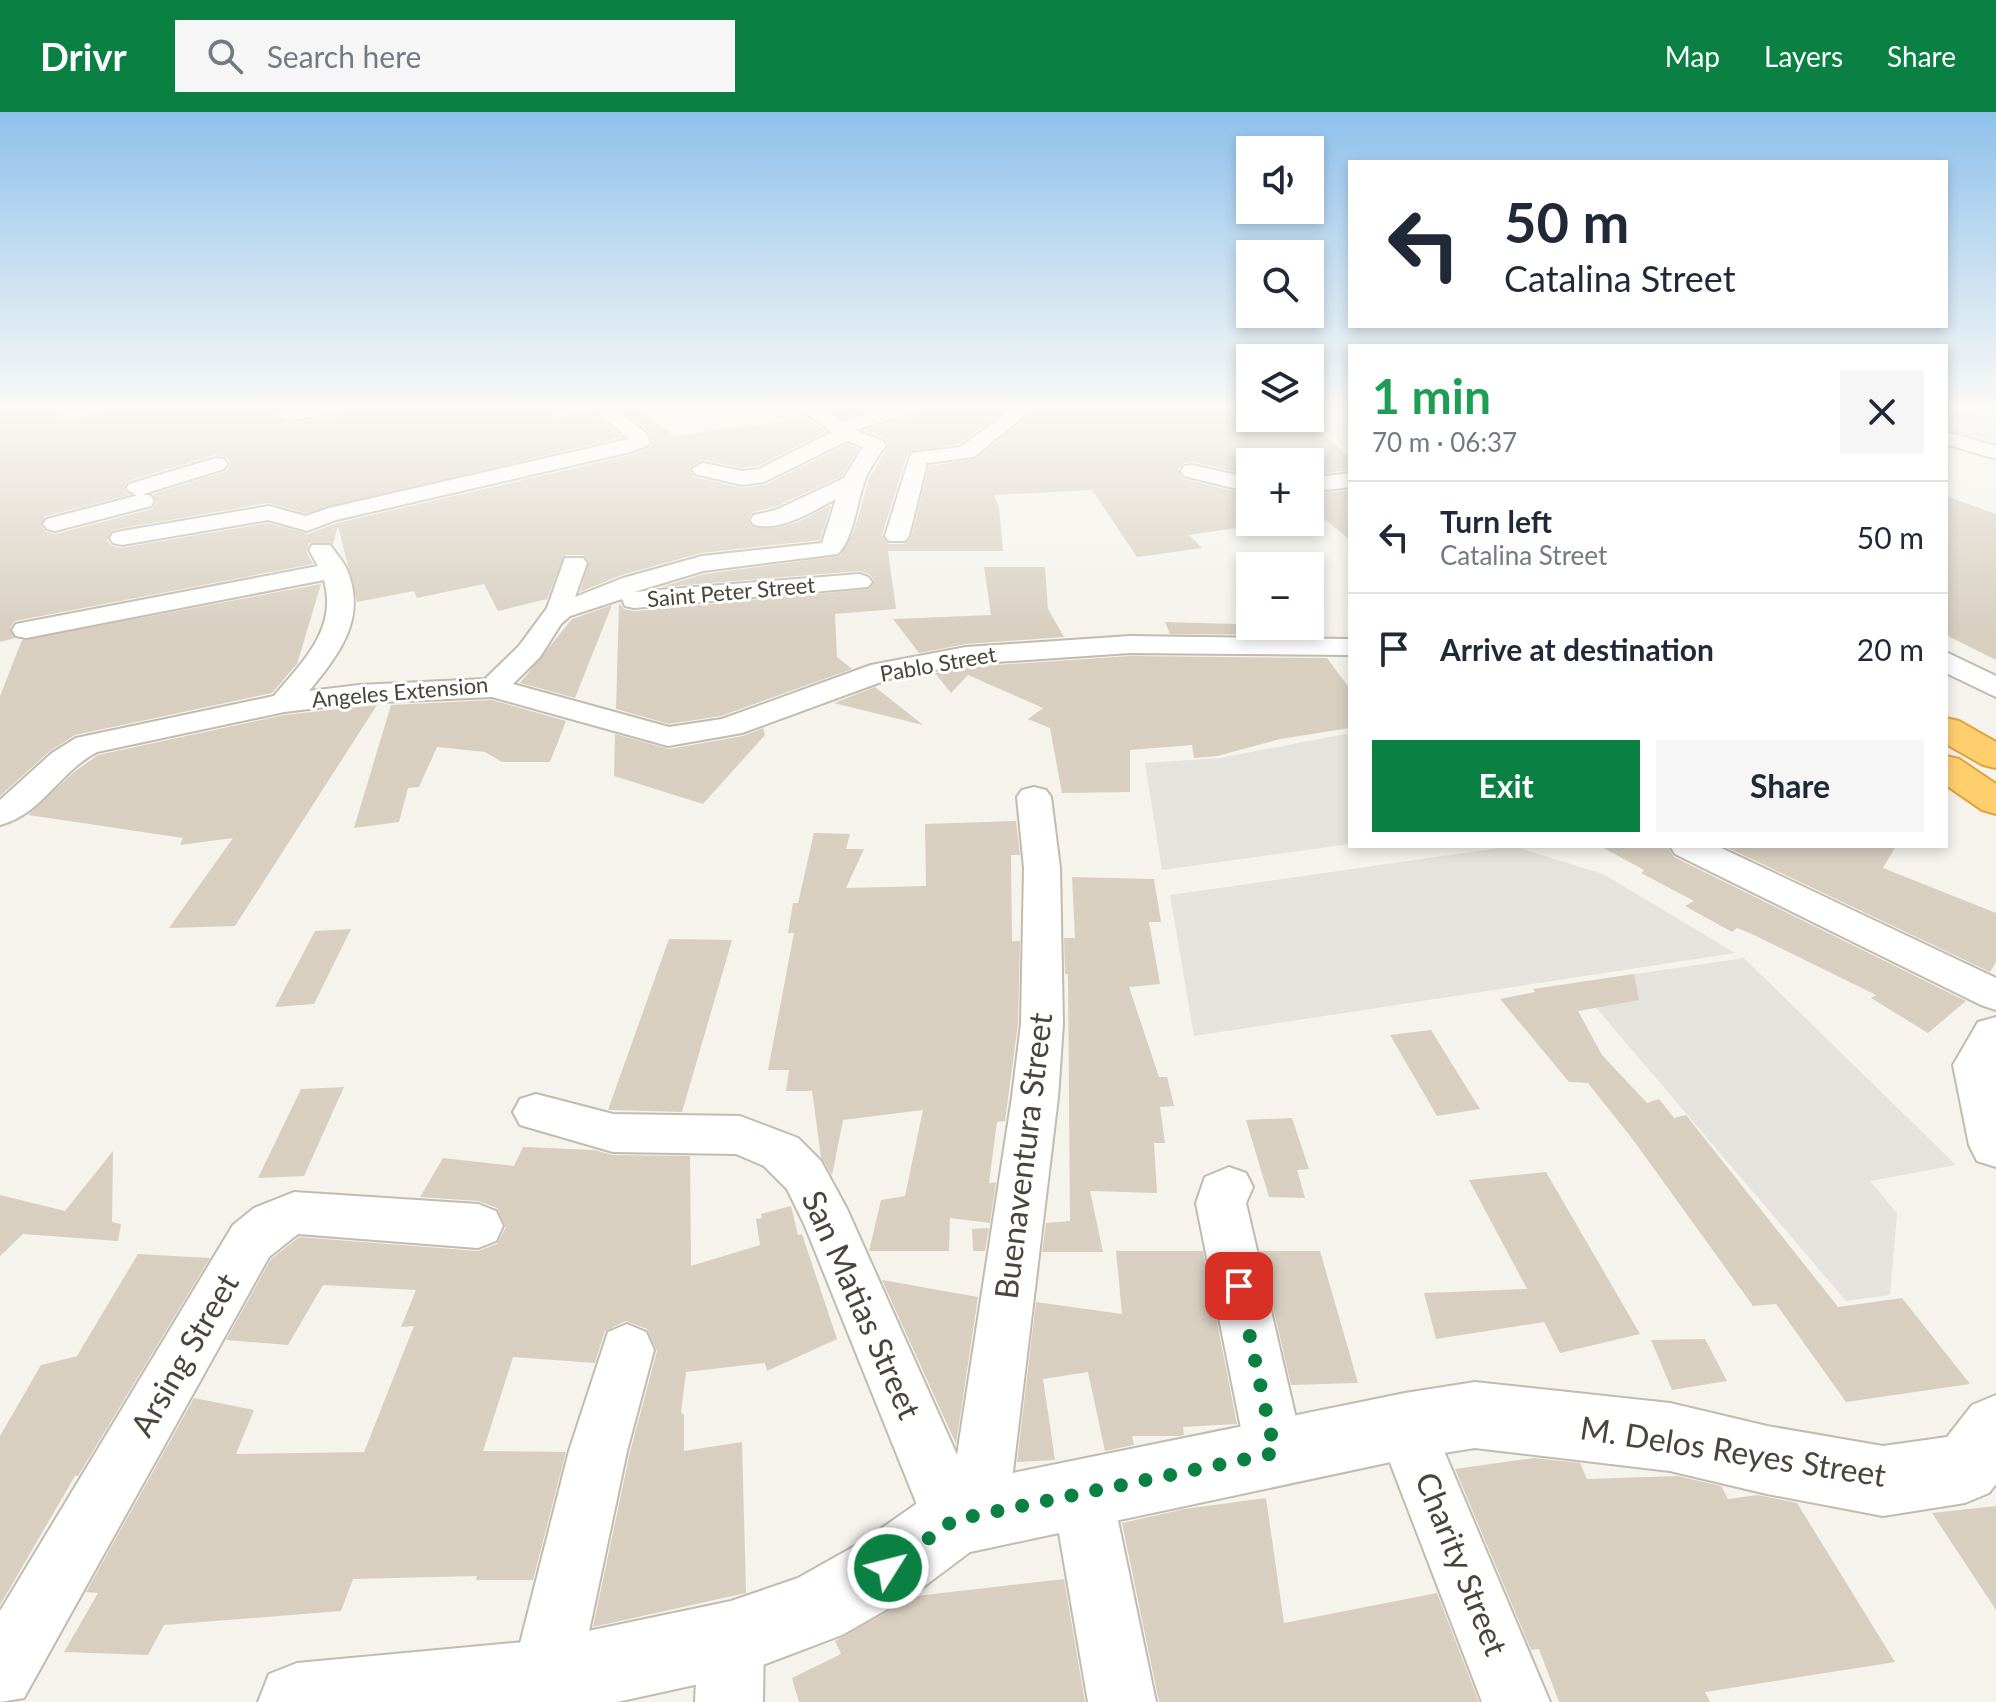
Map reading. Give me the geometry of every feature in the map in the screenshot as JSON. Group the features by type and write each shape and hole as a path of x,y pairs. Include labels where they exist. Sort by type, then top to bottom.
{"highway":[{"path":"1948,704 1996,731"},
{"path":"1948,730 1996,757"},
{"path":"1948,769 1996,805"}],"street":[{"path":"117,480 140,495 150,533"},
{"path":"55,524 176,480"},
{"path":"122,538 269,513 307,524 329,515 483,480"},
{"path":"897,536 912,480"},
{"path":"1324,483 1348,480"},
{"path":"762,520 783,516 853,482"},
{"path":"574,563 560,603 561,610 605,597 632,583 702,564 829,549 853,482"},
{"path":"284,703 327,649 342,621 342,589 335,570 307,530 307,524"},
{"path":"26,630 335,570"},
{"name":"Saint Peter Street","path":"605,597 621,601 859,582"},
{"name":"Angeles Extension","path":"0,815 19,803 72,751 87,745 284,703 359,694 493,688 530,651 550,619 561,610"},
{"name":"Pablo Street","path":"493,688 668,737 757,718 838,686 909,664 963,656 1106,645 1348,647"},
{"path":"1948,662 1996,688"},
{"path":"1948,781 1996,805"},
{"name":"Buenaventura Street","path":"966,1516 1035,1097 1042,1024 1042,868 1034,797"},
{"path":"1692,848 1996,995"},
{"path":"1996,1035 1978,1065 1996,1145"},
{"name":"San Matias Street","path":"536,1112 613,1133 740,1135 781,1152 804,1175 829,1224 966,1516"},
{"path":"1229,1187 1222,1192 1221,1203 1275,1453"},
{"name":"Arsing Street","path":"0,1674 251,1241 272,1223 294,1213 478,1226"},
{"path":"545,1679 598,1451 627,1350"},
{"name":"M. Delos Reyes Street","path":"297,1702 545,1679 730,1670 816,1609 888,1568 966,1516 1405,1426 1475,1415 1655,1435 1883,1481 1965,1469 1996,1428"},
{"name":"Charity Street","path":"1405,1426 1516,1702"},
{"path":"1082,1492 1122,1702"}],"shaded area":[{"path":"1348,733 1348,844 1162,870 1145,763 1220,758"},
{"path":"1499,848 1519,848 1603,874 1735,953 1194,1036 1170,895"},
{"path":"1744,958 1956,1165 1870,1181 1897,1213 1890,1295 1846,1301 1575,983"}],"building":[{"path":"0,480 131,480 123,490 129,495 46,516 41,526 46,532 56,534 152,509 157,503 153,494 197,480 443,480 306,513 268,503 112,530 107,540 112,546 121,548 268,523 308,534 337,523 522,480 708,480 741,488 765,485 775,480 833,480 775,507 753,512 747,520 754,528 776,528 798,522 831,505 820,540 701,553 622,575 580,592 589,561 583,555 565,555 547,599 498,611 484,584 417,598 414,591 357,602 338,526 333,544 309,543 306,551 313,564 15,621 10,628 15,638 0,642"},
{"path":"869,480 899,480 882,535 889,544 905,544 911,538 925,480 1188,480 1236,492 1236,528 1189,535 1202,548 1137,557 1092,490 994,495 999,507 1003,551 888,551 896,609 835,614 837,657 852,669 721,716 669,724 616,709 619,603 624,609 634,611 870,589 874,580 869,574 859,571 661,587 704,574 840,556 854,531"},
{"path":"1348,490 1348,538 1324,519 1324,493"},
{"path":"1948,497 1996,514 1996,660 1948,636"},
{"path":"984,567 1045,567 1048,609 1064,637 966,644 919,653 893,619 991,615"},
{"path":"321,584 297,664 272,693 75,735 50,751 0,796 0,696 22,640"},
{"path":"612,605 575,698 520,683 572,619"},
{"path":"1165,622 1236,624 1236,634 1170,634"},
{"path":"1130,656 1327,658 1348,686 1348,728 1280,739 1217,756 1194,758 1192,745 1130,750 1130,792 1062,793 1050,728 1028,719 1043,708 968,675 951,693 935,673 966,667"},
{"path":"875,687 923,725 834,703"},
{"path":"492,700 566,721 550,762 502,762 485,752 437,747 419,787 408,788 399,822 354,828 391,705"},
{"path":"377,705 235,926 169,928 233,838 180,845 183,838 28,815 74,772 98,755 284,715"},
{"path":"763,728 765,735 703,804 614,776 615,734 669,749 743,736"},
{"path":"1016,821 1020,855 1011,855 1012,941 1020,941 1018,1024 1005,1121 997,1122 989,1183 996,1182 990,1223 950,1218 949,1251 869,1251 881,1200 905,1196 923,1110 843,1120 832,1175 821,1157 812,1091 786,1091 789,1070 768,1070 794,933 788,933 793,903 798,903 814,833 850,834 846,849 864,849 846,888 926,886 925,824"},
{"path":"1604,848 1668,848 1674,857 1966,1001 1928,1033 1871,998 1876,995 1752,934 1737,928 1732,932 1685,906 1694,901 1641,873 1644,870"},
{"path":"1728,848 1895,848 1883,868 1996,913 1996,962 1990,972"},
{"path":"1072,877 1154,879 1161,922 1149,922 1160,984 1129,987 1159,1077 1167,1077 1174,1106 1160,1107 1165,1143 1154,1143 1157,1193 1090,1191 1103,1252 1042,1252 1046,1223 1070,1221 1068,974 1065,974 1064,938 1075,938"},
{"path":"351,929 314,1004 275,1007 315,931"},
{"path":"669,939 732,940 682,1112 608,1110"},
{"path":"1634,974 1639,1000 1578,1011 1602,1055 1647,1103 1659,1099 1674,1118 1686,1115 1838,1307 1902,1298 1970,1384 1846,1402 1776,1304 1753,1306 1634,1141 1588,1083 1569,1082 1500,999 1535,992 1533,989"},
{"path":"1431,1030 1480,1109 1437,1116 1390,1035"},
{"path":"344,1087 304,1176 258,1178 301,1089"},
{"path":"1292,1118 1309,1169 1297,1170 1305,1198 1269,1197 1246,1120"},
{"path":"523,1147 594,1150 613,1155 690,1156 691,1266 760,1245 756,1219 762,1218 761,1214 791,1206 798,1235 802,1234 837,1339 767,1371 765,1363 686,1372 681,1412 684,1415 684,1451 742,1442 746,1593 593,1627 630,1452 657,1351 647,1329 626,1321 605,1331 595,1363 513,1357 483,1451 566,1452 533,1580 476,1580 477,1576 353,1579 341,1611 164,1625 148,1655 64,1652 98,1593 86,1592 194,1398 254,1410 236,1454 364,1452 414,1326 401,1327 416,1290 323,1285 288,1345 226,1340 271,1259 299,1237 478,1251 497,1244 506,1227 497,1208 478,1201 420,1197 443,1158 514,1166"},
{"path":"113,1151 112,1222 121,1224 118,1241 23,1234 0,1256 0,1195 65,1211"},
{"path":"1546,1172 1640,1334 1560,1353 1544,1322 1436,1339 1424,1293 1527,1289 1469,1180"},
{"path":"989,1228 985,1251 973,1251 972,1229"},
{"path":"1116,1251 1203,1251 1237,1424 1183,1427 1184,1435 1180,1436 1132,1436 1134,1445 1105,1451 1088,1372 1043,1379 1055,1460 1017,1462 1036,1302 1122,1314"},
{"path":"1260,1251 1320,1251 1358,1383 1291,1385"},
{"path":"138,1254 210,1258 78,1476 75,1476 0,1605 0,1436 41,1365 77,1356"},
{"path":"882,1280 978,1297 956,1444"},
{"path":"1705,1339 1727,1381 1672,1390 1651,1340"},
{"path":"1534,1458 1580,1463 1587,1479 1678,1476 1721,1486 1728,1499 1758,1495 1797,1503 1895,1662 1705,1692 1710,1702 1559,1702 1539,1649 1531,1650 1455,1469"},
{"path":"1266,1498 1284,1623 1437,1593 1479,1702 1159,1702 1122,1523 1184,1509"},
{"path":"1996,1506 1996,1610 1932,1513"},
{"path":"1064,1579 1085,1702 799,1702 792,1678 841,1654 835,1641 916,1596"}],"route":[{"path":"888,1568 954,1520 1275,1453 1239,1286"}]}
